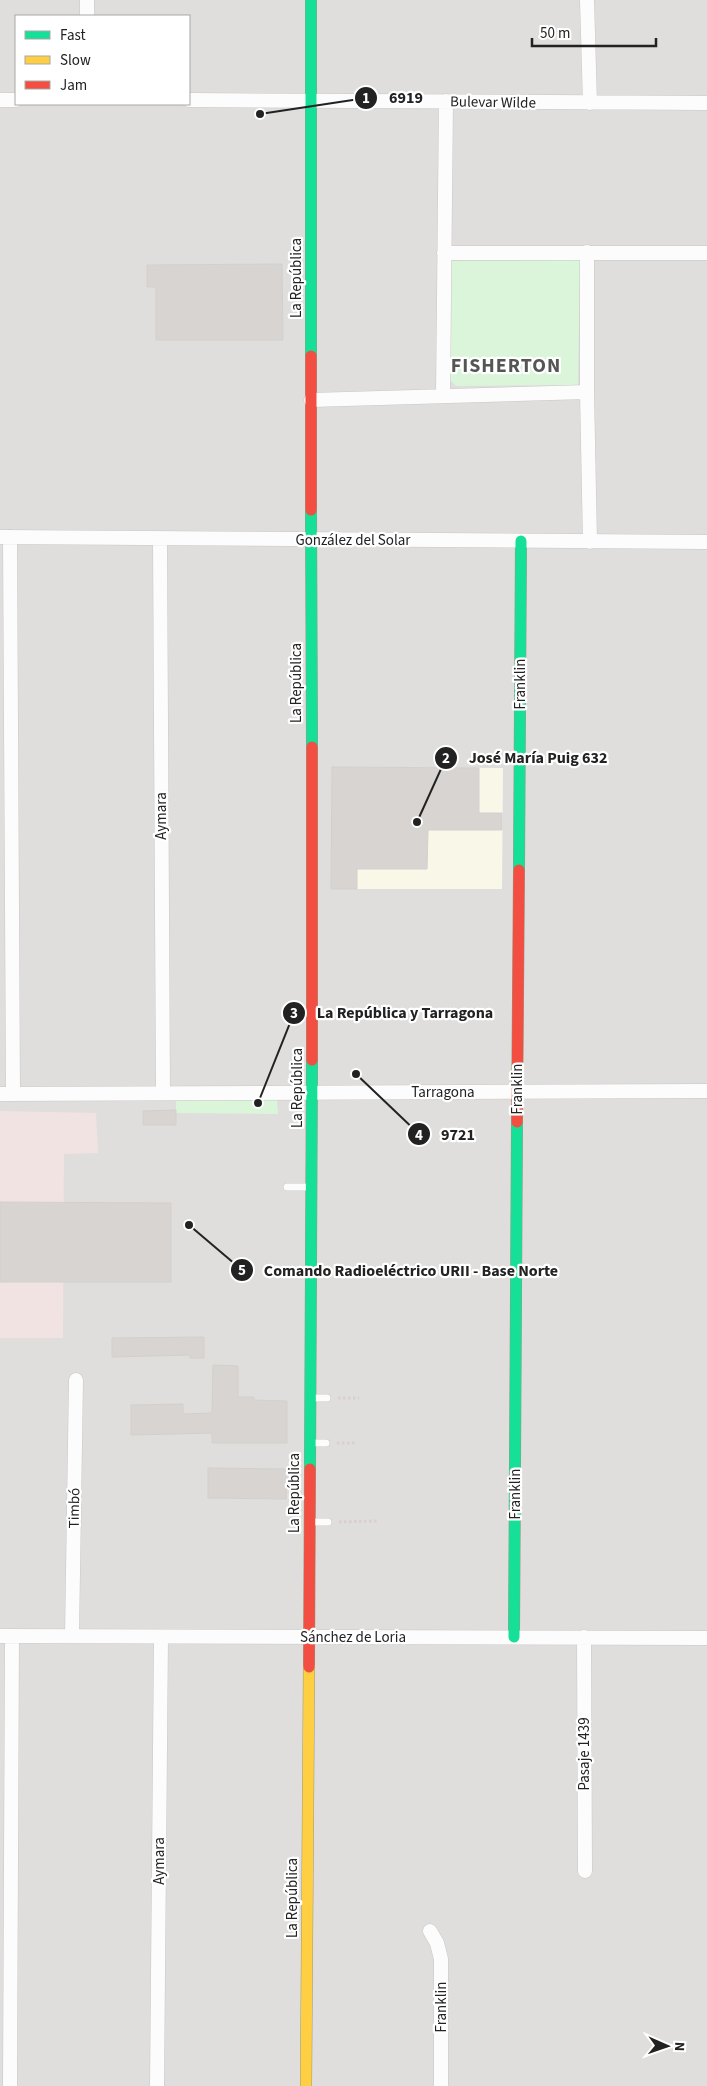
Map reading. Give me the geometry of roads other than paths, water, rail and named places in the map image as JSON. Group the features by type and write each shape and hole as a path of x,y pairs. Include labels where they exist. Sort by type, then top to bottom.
{"street":[{"path":"87,0 87,15"},
{"name":"La República","path":"306,2086 312,1093 311,0"},
{"path":"587,0 590,104"},
{"path":"0,100 15,100"},
{"name":"Bulevar Wilde","path":"190,100 590,104 707,103"},
{"path":"443,395 446,102"},
{"path":"587,252 590,542"},
{"path":"444,253 707,253"},
{"path":"311,400 588,392"},
{"path":"5,538 6,1094"},
{"name":"González del Solar","path":"5,538 707,542"},
{"name":"Aymara","path":"160,539 163,1093"},
{"name":"Franklin","path":"514,1637 521,541"},
{"name":"Tarragona","path":"6,1094 707,1091"},
{"name":"Timbó","path":"72,1636 76,1380"},
{"path":"6,1636 10,2086"},
{"name":"Sánchez de Loria","path":"6,1636 707,1638"},
{"name":"Aymara","path":"157,2086 161,1637"},
{"name":"Pasaje 1439","path":"584,1638 585,1871"},
{"name":"Franklin","path":"430,1931 437,1944 441,1959 441,2086"}],"lane":[{"path":"286,1188 311,1187"},
{"path":"310,1398 327,1398"},
{"path":"310,1443 326,1443"},
{"path":"309,1522 328,1522"}],"place":[{"name":"6919","path":"260,114"},
{"name":"José María Puig 632","path":"417,822"},
{"name":"9721","path":"356,1074"},
{"name":"La República y Tarragona","path":"258,1103"},
{"name":"Comando Radioeléctrico URII - Base Norte","path":"189,1225"}],"district":[{"name":"FISHERTON","path":"506,365"}]}
